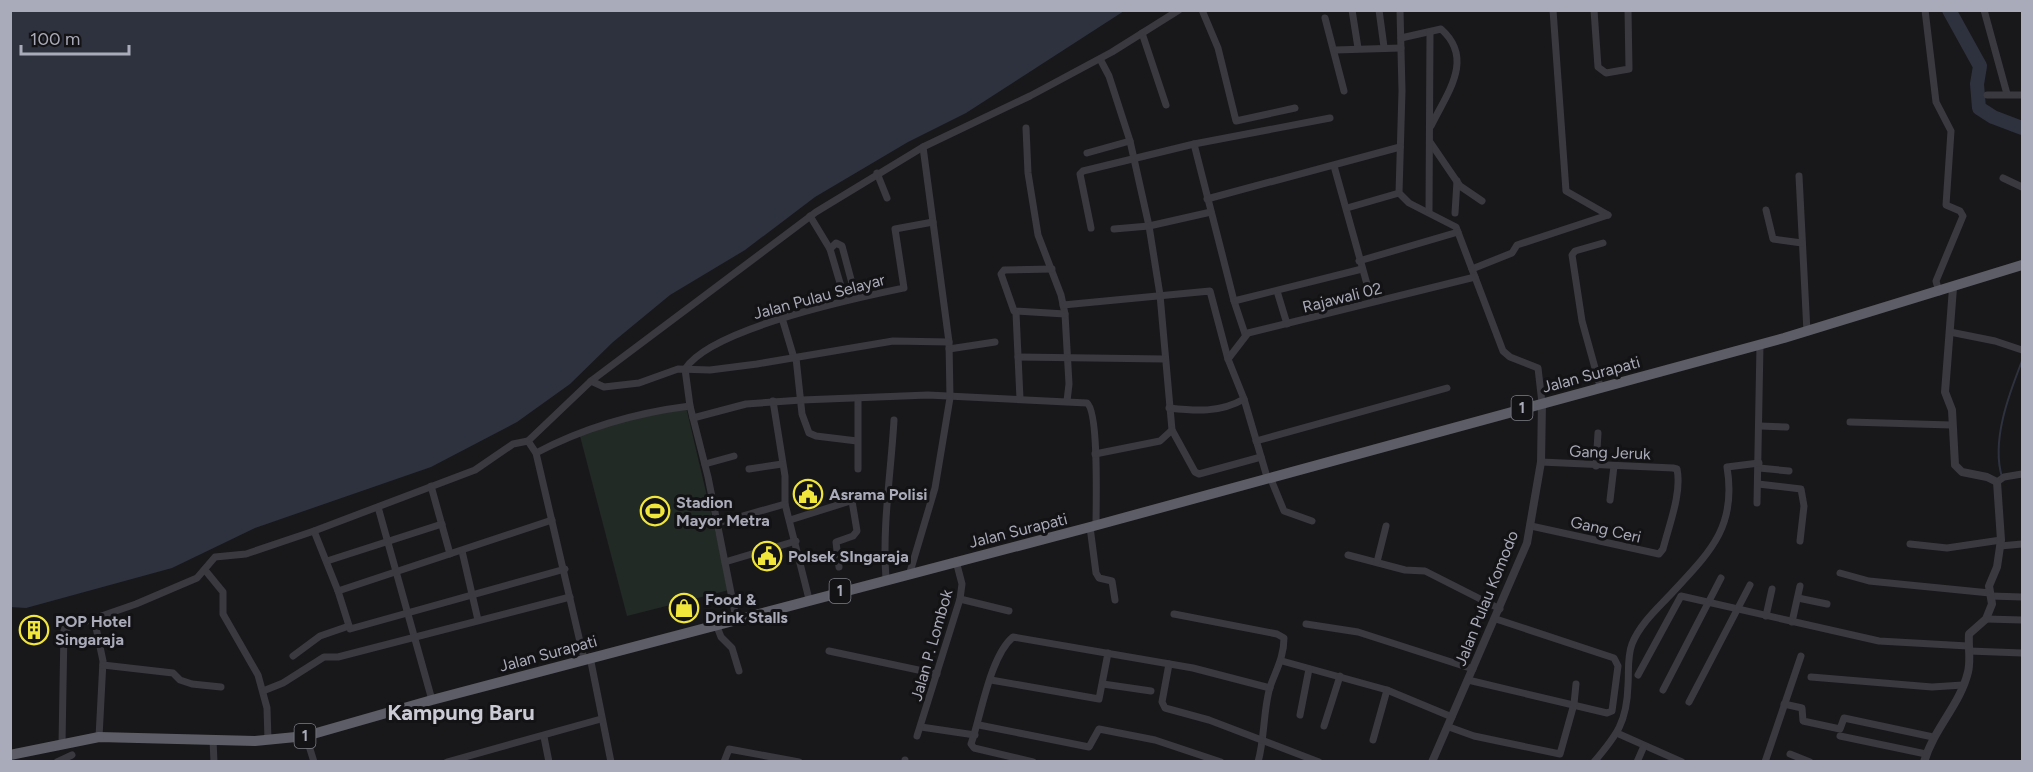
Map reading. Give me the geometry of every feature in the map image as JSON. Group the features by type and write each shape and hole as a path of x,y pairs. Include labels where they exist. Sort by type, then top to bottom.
{"highway":[{"name":"Jalan Surapati","path":"11,754 99,737 268,740 306,736 587,658 1093,526 1600,386 1760,345 2022,266"}],"street":[{"path":"62,744 63,632 67,627 197,578 211,560 219,556 246,554 314,531 475,470 515,442 528,441 591,381 619,358 810,216 923,147 982,118 997,114 1100,59 1179,10"},
{"path":"1202,10 1218,48 1236,122 1295,108"},
{"path":"1352,10 1358,48"},
{"path":"1379,10 1384,47"},
{"path":"1400,10 1402,91 1399,193 1409,203 1452,223 1458,232 1503,351 1516,360 1532,364 1540,372 1542,402"},
{"name":"Rajawali 02","path":"1245,334 1372,302 1473,273 1512,253 1517,245 1608,215 1566,192 1552,10"},
{"path":"1594,10 1598,67 1606,73 1629,69 1628,10"},
{"path":"1925,10 1936,102 1951,131 1946,205 1960,211 1962,216 1936,281 1939,292"},
{"path":"1984,10 2007,94"},
{"path":"1325,18 1344,91"},
{"path":"1401,38 1441,29 1452,38 1458,55 1458,68 1430,128"},
{"path":"1429,211 1430,32"},
{"path":"1142,33 1166,105"},
{"path":"1335,50 1401,48"},
{"path":"1100,59 1109,76 1130,141 1149,226 1160,295 1172,430 1195,472 1199,474 1261,458"},
{"path":"1987,94 2022,95"},
{"path":"1092,228 1081,172 1194,144 1330,118"},
{"path":"1026,128 1028,173 1038,236 1052,269 1065,314 1068,359 1067,400"},
{"path":"1087,153 1130,141"},
{"path":"1430,142 1456,181 1482,201"},
{"path":"1194,144 1234,301 1245,334 1228,359"},
{"path":"910,572 935,488 950,398 949,345 923,147"},
{"path":"1207,199 1400,147"},
{"path":"1334,166 1372,302"},
{"path":"877,173 887,198"},
{"path":"1799,176 1807,332"},
{"path":"2003,178 2022,187"},
{"path":"1455,213 1456,181"},
{"path":"1347,208 1399,193"},
{"path":"1766,210 1773,239 1802,243"},
{"path":"1114,229 1149,226 1211,212"},
{"path":"810,216 830,249 845,300"},
{"name":"Jalan Pulau Selayar","path":"685,369 695,356 750,329 845,300 904,288 895,229 933,222"},
{"path":"1234,301 1277,291 1458,232"},
{"path":"830,249 836,243 842,246 856,298"},
{"path":"1600,386 1582,321 1572,255 1575,251 1603,243"},
{"path":"1052,269 1002,270 1012,310 1016,313 1065,314"},
{"path":"1953,288 1945,392 1952,410 1951,425 1957,469 2000,480 2022,474"},
{"path":"1063,304 1210,291 1228,359 1244,399 1268,477 1284,511 1312,521"},
{"path":"1277,291 1287,324"},
{"path":"1016,313 1020,399"},
{"path":"782,318 795,358 804,421 811,434 857,441"},
{"path":"1950,332 1989,339 2022,350"},
{"path":"591,381 604,387 639,383 685,369 710,370 893,341 949,345 994,342"},
{"path":"1757,503 1760,345"},
{"path":"1018,357 1164,359"},
{"path":"685,369 690,406 718,523 736,618"},
{"path":"1256,441 1447,388"},
{"path":"693,418 746,404 773,401 928,395 950,398 1067,400 1091,405 1095,454 1093,526 1096,573 1099,578 1112,581 1114,600"},
{"path":"858,399 858,469"},
{"path":"1169,408 1206,411 1244,399"},
{"path":"773,401 785,504 809,599"},
{"name":"Jalan Pulau Komodo","path":"1432,762 1520,563 1531,526 1541,462 1542,402"},
{"path":"536,453 570,435 621,418 690,406"},
{"path":"886,579 883,537 890,497 894,420"},
{"path":"1850,422 1951,425"},
{"path":"1760,426 1786,427"},
{"path":"1095,454 1160,441 1172,430"},
{"path":"1596,466 1598,433"},
{"path":"528,441 536,453 611,762"},
{"path":"705,464 734,456"},
{"name":"Gang Jeruk","path":"1541,462 1677,469"},
{"path":"749,469 782,464"},
{"path":"1610,500 1614,466"},
{"path":"1594,762 1619,734 1627,703 1628,661 1635,638 1659,606 1718,538 1730,505 1731,492 1727,467 1759,466 1790,471"},
{"name":"Gang Ceri","path":"1531,526 1659,554 1663,549 1673,510 1677,469"},
{"path":"1840,736 1925,758 1933,737 1968,672 1969,634 1986,619 1992,604 1989,586 1997,567 2000,543 2000,480"},
{"path":"1758,484 1801,489 1804,506 1800,541"},
{"path":"431,486 450,554"},
{"path":"790,520 863,497"},
{"path":"839,567 836,542 853,536 857,531 852,501"},
{"path":"718,523 785,504"},
{"path":"378,507 432,700"},
{"path":"338,591 552,520"},
{"path":"327,561 442,524"},
{"path":"1377,562 1386,526"},
{"path":"314,531 327,561 350,629 565,569"},
{"path":"725,562 796,541"},
{"path":"1910,544 1947,548 2000,543 2022,544"},
{"path":"462,551 478,620"},
{"path":"1348,555 1405,570 1425,571 1500,609"},
{"name":"Jalan P. Lombok","path":"918,736 960,599 962,584 956,561"},
{"path":"205,570 223,592 223,614 252,662 263,691 268,740"},
{"path":"1840,573 1869,580 2022,597"},
{"path":"1663,690 1721,578"},
{"path":"1689,702 1750,585"},
{"path":"1792,622 1800,586"},
{"path":"1766,616 1772,589"},
{"path":"1638,675 1681,596 1880,641 2022,653"},
{"path":"263,691 283,682 324,657 338,657 570,597"},
{"path":"1798,598 1827,604"},
{"path":"960,599 1009,610"},
{"path":"1174,614 1282,636 1285,640 1282,662 1270,688 1264,739 1258,762"},
{"path":"94,618 103,665 99,737"},
{"path":"1468,680 1607,713 1612,711 1617,683 1616,660 1576,644 1496,619"},
{"path":"1986,619 2022,620"},
{"path":"716,624 721,637 732,648 739,671"},
{"path":"1306,624 1358,632 1473,669"},
{"path":"292,656 320,636 349,626"},
{"path":"1033,762 974,748 971,744 979,725 982,699 1000,656 1013,637 1169,664 1270,688"},
{"path":"829,651 937,674"},
{"path":"991,680 1096,699 1100,697 1108,653"},
{"path":"1766,762 1801,656"},
{"path":"1282,662 1387,690 1452,717"},
{"path":"1169,664 1163,706 1264,739 1319,762"},
{"path":"103,665 173,673 180,680 192,684 221,687"},
{"path":"1300,715 1309,669"},
{"path":"1324,726 1340,676"},
{"path":"1811,677 1940,687 1963,685"},
{"path":"1103,684 1151,691"},
{"path":"1449,727 1473,736 1558,754 1563,748 1574,704 1576,684"},
{"path":"1373,740 1387,690"},
{"path":"1784,704 1802,708 1803,721 1840,729 1844,718 1933,737"},
{"path":"447,762 544,737 601,719"},
{"path":"979,725 1089,747 1099,729 1155,740 1221,762"},
{"path":"921,727 975,735"},
{"path":"1619,734 1682,762"},
{"path":"306,736 314,762"},
{"path":"544,737 549,762"},
{"path":"213,740 214,762"},
{"path":"1637,762 1644,746"},
{"path":"724,762 729,749 799,762"},
{"path":"1790,754 1810,762"},
{"path":"57,762 72,755"}],"shaded area":[{"name":"Stadion Mayor Metra","path":"686,407 729,590 627,616 579,432"}],"water":[{"path":"10,11 1124,11 966,113 908,142 815,197 745,250 670,295 613,342 570,384 517,422 431,467 255,528 172,568 26,608 10,607"}],"waterway":[{"path":"1949,10 1980,66 1977,84 1979,108 1993,117 2022,128"},
{"path":"2002,477 1999,463 2000,433 2007,403 2022,361"}],"place":[{"name":"Asrama Polisi","path":"808,494"},
{"name":"Stadion Mayor Metra","path":"655,511"},
{"name":"Polsek SIngaraja","path":"767,556"},
{"name":"Food & Drink Stalls","path":"684,608"},
{"name":"POP Hotel Singaraja","path":"34,630"}],"district":[{"name":"Kampung Baru","path":"461,712"}]}
